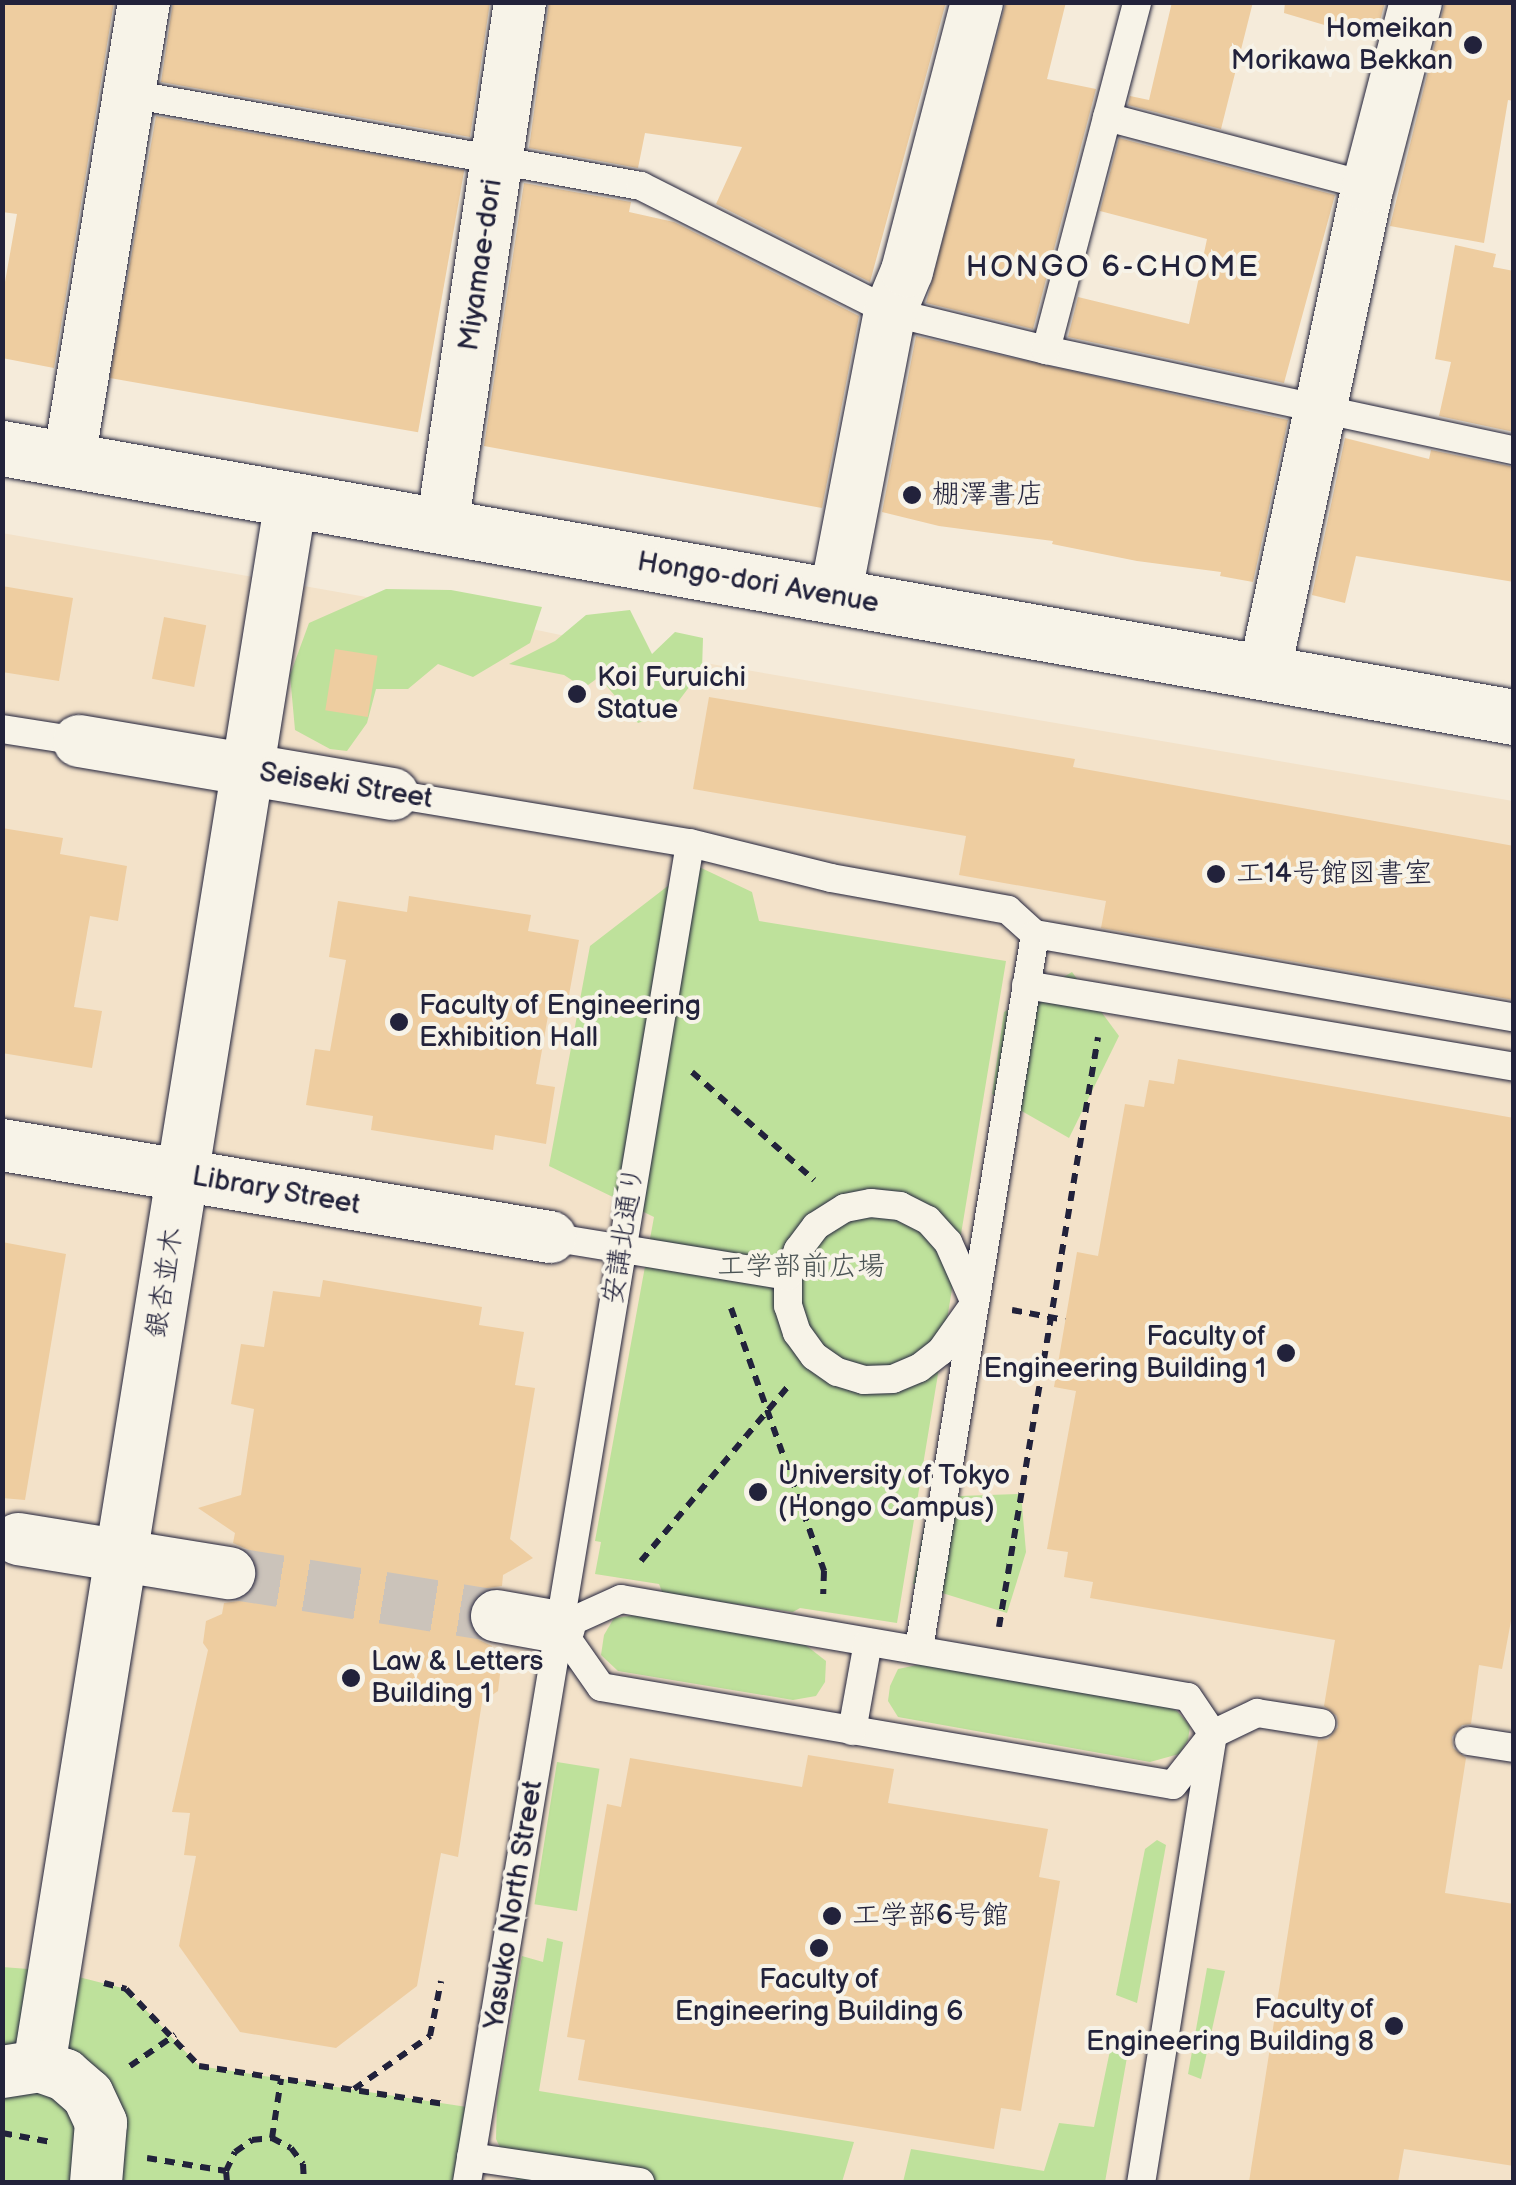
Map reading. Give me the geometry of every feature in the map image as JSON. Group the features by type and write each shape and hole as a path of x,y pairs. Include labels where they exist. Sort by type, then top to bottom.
{"highway":[{"name":"Hongo-dori Avenue","path":"2,448 1514,717"}],"street":[{"path":"69,460 144,2"},
{"name":"Miyamae-dori","path":"442,527 520,2"},
{"path":"834,597 890,312 906,271 977,2"},
{"path":"1264,674 1368,186 1416,2"},
{"name":"銀杏並木","path":"21,2069 55,1972 292,500"},
{"name":"Seiseki Street","path":"79,741 394,794"},
{"name":"Library Street","path":"2,1145 550,1237"},
{"path":"18,1539 229,1573"},
{"path":"497,1616 559,1627"},
{"path":"21,2069 65,2075 88,2095 101,2123 102,2151 96,2182"}],"lane":[{"path":"1046,350 1137,2"},
{"path":"130,94 496,163 641,186 890,312 1046,350 1514,450"},
{"path":"1107,117 1368,186"},
{"name":"Seiseki Street","path":"2,728 79,741"},
{"name":"Seiseki Street","path":"394,794 690,844 831,878 1008,910 1035,934"},
{"name":"安講北通り","path":"559,1627 690,844"},
{"path":"919,1649 1035,934 1514,1018"},
{"path":"1026,985 1514,1067"},
{"path":"870,1203 900,1206 928,1220 948,1242 975,1303 941,1351 919,1368 893,1378 851,1376 814,1356 797,1333 788,1306 788,1276 798,1250 816,1226 845,1208 870,1203"},
{"path":"550,1237 788,1276"},
{"path":"1141,2182 1212,1734 1188,1697 621,1599 559,1627 601,1687 1174,1785 1212,1734 1258,1713 1321,1723"},
{"name":"Yasuko North Street","path":"469,2170 559,1627"},
{"path":"852,1732 868,1642"},
{"path":"1468,1741 1514,1748"},
{"path":"469,2170 640,2182"}],"path":[{"path":"993,1662 1104,998"},
{"path":"656,1040 845,1208"},
{"path":"716,1264 824,1571 820,1634"},
{"path":"975,1303 1065,1320"},
{"path":"633,1571 814,1356"},
{"path":"55,1972 126,1989 199,2066 398,2096"},
{"path":"353,2090 430,2036 441,1981"},
{"path":"130,2054 136,2062"},
{"path":"272,2138 281,2079"},
{"path":"227,2182 226,2170 235,2152 252,2140 272,2138 291,2148 303,2164 304,2182"},
{"path":"157,2160 226,2170"}],"shaded area":[{"name":"University of Tokyo (Hongo Campus)","path":"2,533 446,611 652,654 1513,801 1513,2182 3,2182"}],"green space":[{"path":"386,589 451,590 542,607 530,643 473,677 438,664 408,689 376,689 367,723 347,751 330,749 295,730 290,675 309,623"},
{"path":"630,610 652,654 675,632 703,638 702,670 671,711 638,723 599,677 584,688 564,675 509,664 555,641 586,615"},
{"name":"工学部前広場","path":"695,865 752,892 759,921 1006,961 897,1623 663,1594 659,1584 595,1574 601,1542 595,1541 654,1217 549,1166 590,946"},
{"path":"1072,972 1119,1036 1069,1138 992,1094 1004,1012"},
{"path":"1021,1494 1026,1552 1007,1613 913,1584 930,1497"},
{"path":"637,1615 803,1643 826,1661 825,1682 816,1696 793,1700 618,1671 601,1655 604,1635 614,1618"},
{"path":"922,1664 1163,1705 1177,1711 1190,1726 1188,1740 1179,1754 1150,1762 898,1717 888,1701 890,1686 898,1669"},
{"path":"557,1762 599,1769 577,1911 534,1904"},
{"path":"1157,1840 1166,1845 1137,2003 1116,1995 1145,1849"},
{"path":"547,1938 563,1942 539,2091 854,2142 842,2182 517,2182 496,2139 497,2102 522,1956 543,1962"},
{"path":"2,1967 55,1971 126,1989 199,2066 480,2109 468,2182 3,2182"},
{"path":"1207,1968 1225,1971 1201,2079 1188,2074"},
{"path":"1112,2041 1129,2046 1105,2182 903,2182 911,2149 1044,2171 1059,2123 1094,2127"}],"building":[{"path":"2,2 114,2 54,368 2,358 2,299 17,214 2,212"},
{"path":"173,2 490,2 470,137 161,82"},
{"path":"549,2 946,2 870,282 716,204 742,147 645,133 638,168 529,148"},
{"path":"1006,2 1066,2 1047,79 1096,89 1033,329 926,303"},
{"path":"1172,2 1253,2 1221,129 1128,105 1130,96 1149,100"},
{"path":"1285,2 1385,2 1375,40 1284,13"},
{"path":"1445,2 1514,2 1514,101 1508,100 1484,243 1390,226"},
{"path":"156,116 464,170 418,432 110,378"},
{"path":"1119,138 1335,195 1284,383 1068,337 1078,297 1189,324 1207,239 1100,211"},
{"path":"524,183 631,202 629,212 674,222 859,316 822,508 484,446"},
{"path":"1455,245 1496,254 1493,267 1514,271 1514,432 1439,416 1451,362 1435,359"},
{"path":"916,336 1288,420 1253,582 1220,576 1221,572 1137,561 1052,544 1053,541 939,526 882,512"},
{"path":"1345,438 1429,459 1431,450 1514,467 1514,582 1356,556 1345,603 1312,595"},
{"path":"2,586 73,598 59,681 2,672"},
{"path":"164,617 206,625 194,687 152,679"},
{"path":"335,649 377,656 368,717 325,710"},
{"path":"709,697 1075,759 1073,767 1514,846 1514,1000 1101,928 1106,901 959,875 966,836 693,789"},
{"path":"2,828 63,838 60,854 127,866 118,921 90,916 74,1007 102,1011 92,1068 2,1053"},
{"name":"Faculty of Engineering Exhibition Hall","path":"409,896 531,915 528,931 579,940 569,995 552,993 536,1084 555,1087 546,1144 495,1135 493,1150 371,1130 373,1116 306,1105 315,1049 330,1051 346,960 329,957 338,901 407,912"},
{"name":"Faculty of Engineering Building 1","path":"1178,1059 1514,1118 1514,1605 1502,1669 1479,1665 1471,1724 1462,1725 1452,1737 1453,1748 1466,1758 1445,1893 1514,1904 1514,2166 1404,2149 1398,2182 1249,2182 1318,1740 1328,1739 1338,1727 1337,1716 1324,1706 1335,1640 1090,1598 1093,1582 1064,1577 1068,1552 1047,1549 1076,1391 1054,1387 1077,1252 1098,1256 1125,1104 1144,1107 1149,1080 1174,1084"},
{"path":"2,1242 66,1254 25,1500 2,1498"},
{"name":"Law & Letters Building 1","path":"323,1280 482,1307 479,1325 524,1332 515,1385 535,1388 510,1539 533,1558 503,1575 502,1586 475,1596 467,1612 469,1627 479,1640 492,1646 490,1655 501,1666 498,1691 482,1702 458,1857 441,1853 417,1986 336,2048 240,2032 179,1946 196,1856 184,1855 190,1813 172,1812 208,1650 203,1643 206,1621 222,1614 224,1603 239,1601 252,1593 259,1577 257,1561 249,1550 233,1543 235,1533 198,1508 241,1495 254,1409 231,1404 241,1344 264,1347 273,1291 320,1297"},
{"name":"Faculty of Engineering Building 6","path":"808,1755 894,1769 888,1803 1048,1829 1039,1877 1060,1881 1021,2111 1001,2108 994,2149 578,2080 585,2040 567,2037 607,1804 621,1807 630,1758 802,1787"}],"tunnel":[{"path":"229,1573 497,1616"}],"place":[{"name":"Homeikan Morikawa Bekkan","path":"1473,45"},
{"name":"棚澤書店","path":"912,495"},
{"name":"Koi Furuichi Statue","path":"577,694"},
{"name":"工14号館図書室","path":"1216,874"},
{"name":"Faculty of Engineering Exhibition Hall","path":"399,1022"},
{"name":"Faculty of Engineering Building 1","path":"1286,1353"},
{"name":"University of Tokyo (Hongo Campus)","path":"758,1492"},
{"name":"Law & Letters Building 1","path":"351,1678"},
{"name":"工学部6号館","path":"832,1916"},
{"name":"Faculty of Engineering Building 6","path":"819,1948"},
{"name":"Faculty of Engineering Building 8","path":"1394,2026"}],"district":[{"name":"HONGO 6-CHOME","path":"1113,267"}]}
